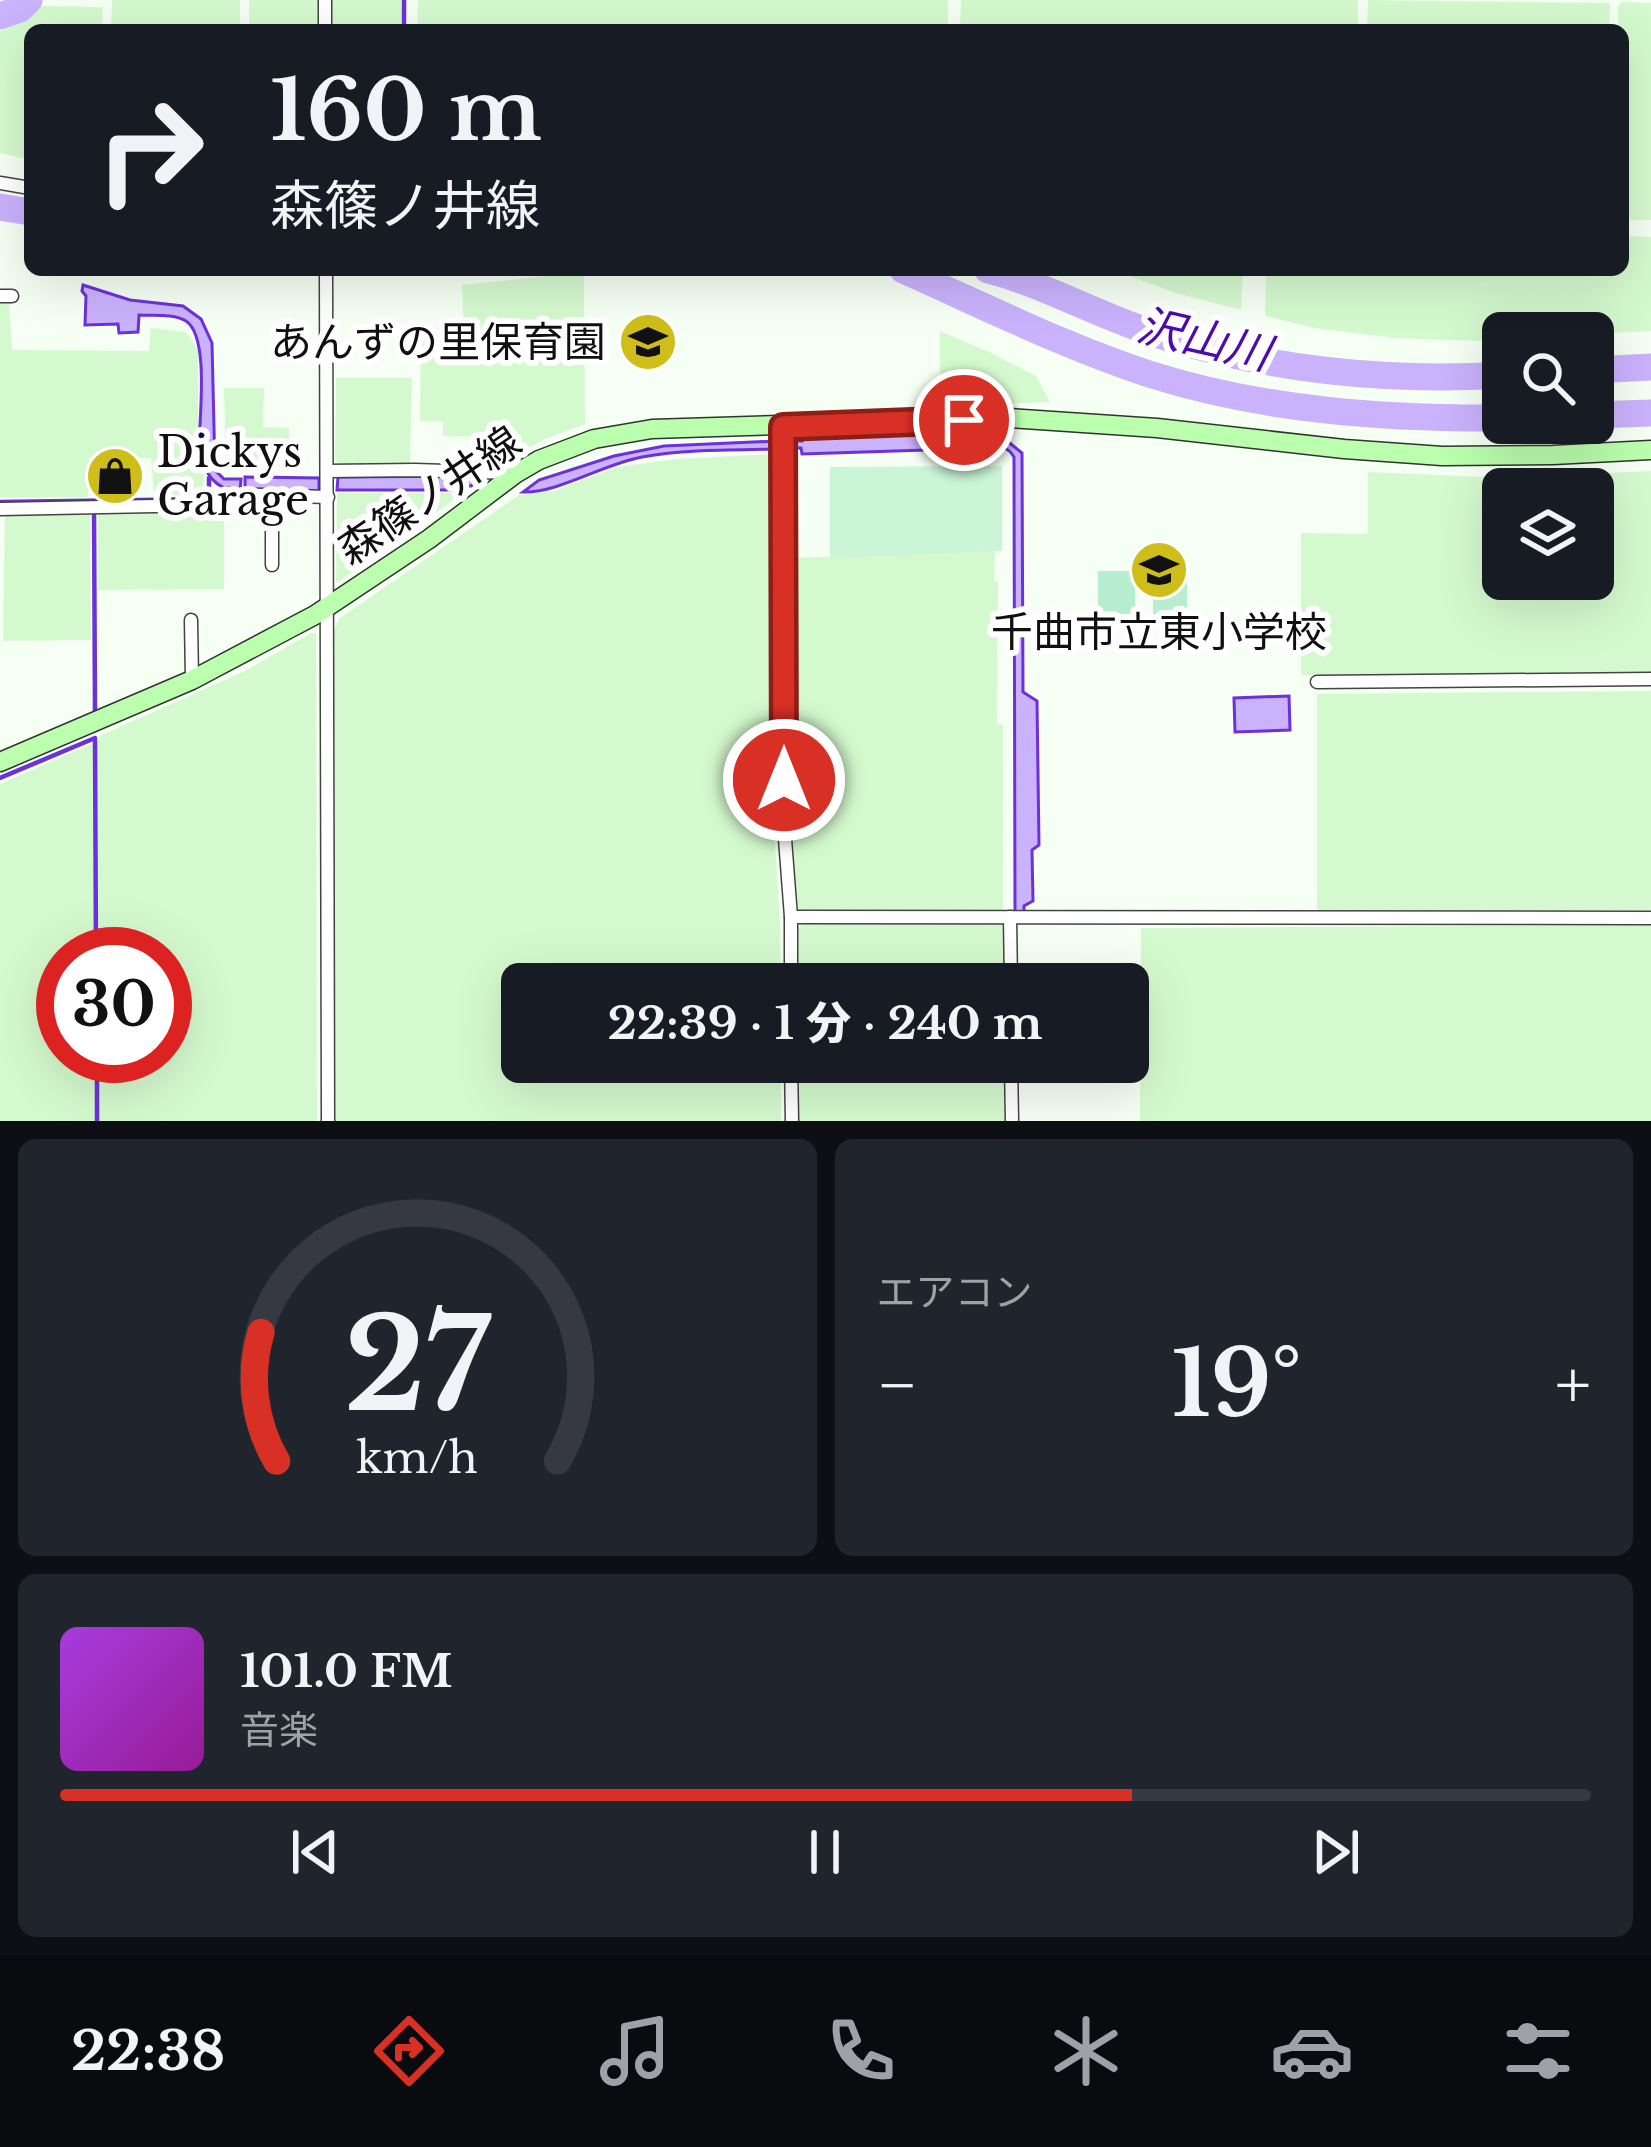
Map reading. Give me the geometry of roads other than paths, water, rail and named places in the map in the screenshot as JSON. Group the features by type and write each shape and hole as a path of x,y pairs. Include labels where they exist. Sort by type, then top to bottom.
{"main road":[{"name":"森篠ノ井線","path":"0,763 192,680 326,608 515,473 594,439 620,434 652,429 1010,418 1442,456 1651,450"}],"street":[{"path":"326,276 328,1121"},
{"path":"783,427 784,826 791,963"},
{"path":"328,473 515,473"},
{"path":"0,509 206,505 226,494 328,495"},
{"path":"272,495 272,565"},
{"path":"191,620 192,680"},
{"path":"1317,682 1651,680"},
{"path":"791,917 1651,917"},
{"path":"1010,917 1011,963"},
{"path":"791,1083 792,1121"},
{"path":"1011,1083 1012,1121"}],"waterway":[{"path":"0,16 29,0"},
{"path":"404,0 404,24"},
{"name":"沢山川","path":"0,207 24,211"},
{"name":"沢山川","path":"916,276 1086,351 1192,386 1324,410 1482,418"},
{"path":"1006,276 1137,328 1243,357 1373,375 1482,376"},
{"path":"1614,369 1651,367"},
{"name":"沢山川","path":"1614,414 1651,413"},
{"path":"0,502 209,499 209,478"},
{"path":"94,507 95,711"},
{"path":"0,778 95,738 96,927"},
{"path":"97,1083 97,1121"}],"place":[{"name":"あんずの里保育園","path":"648,342"},
{"name":"Dickys Garage","path":"115,476"},
{"name":"千曲市立東小学校","path":"1159,570"}]}
